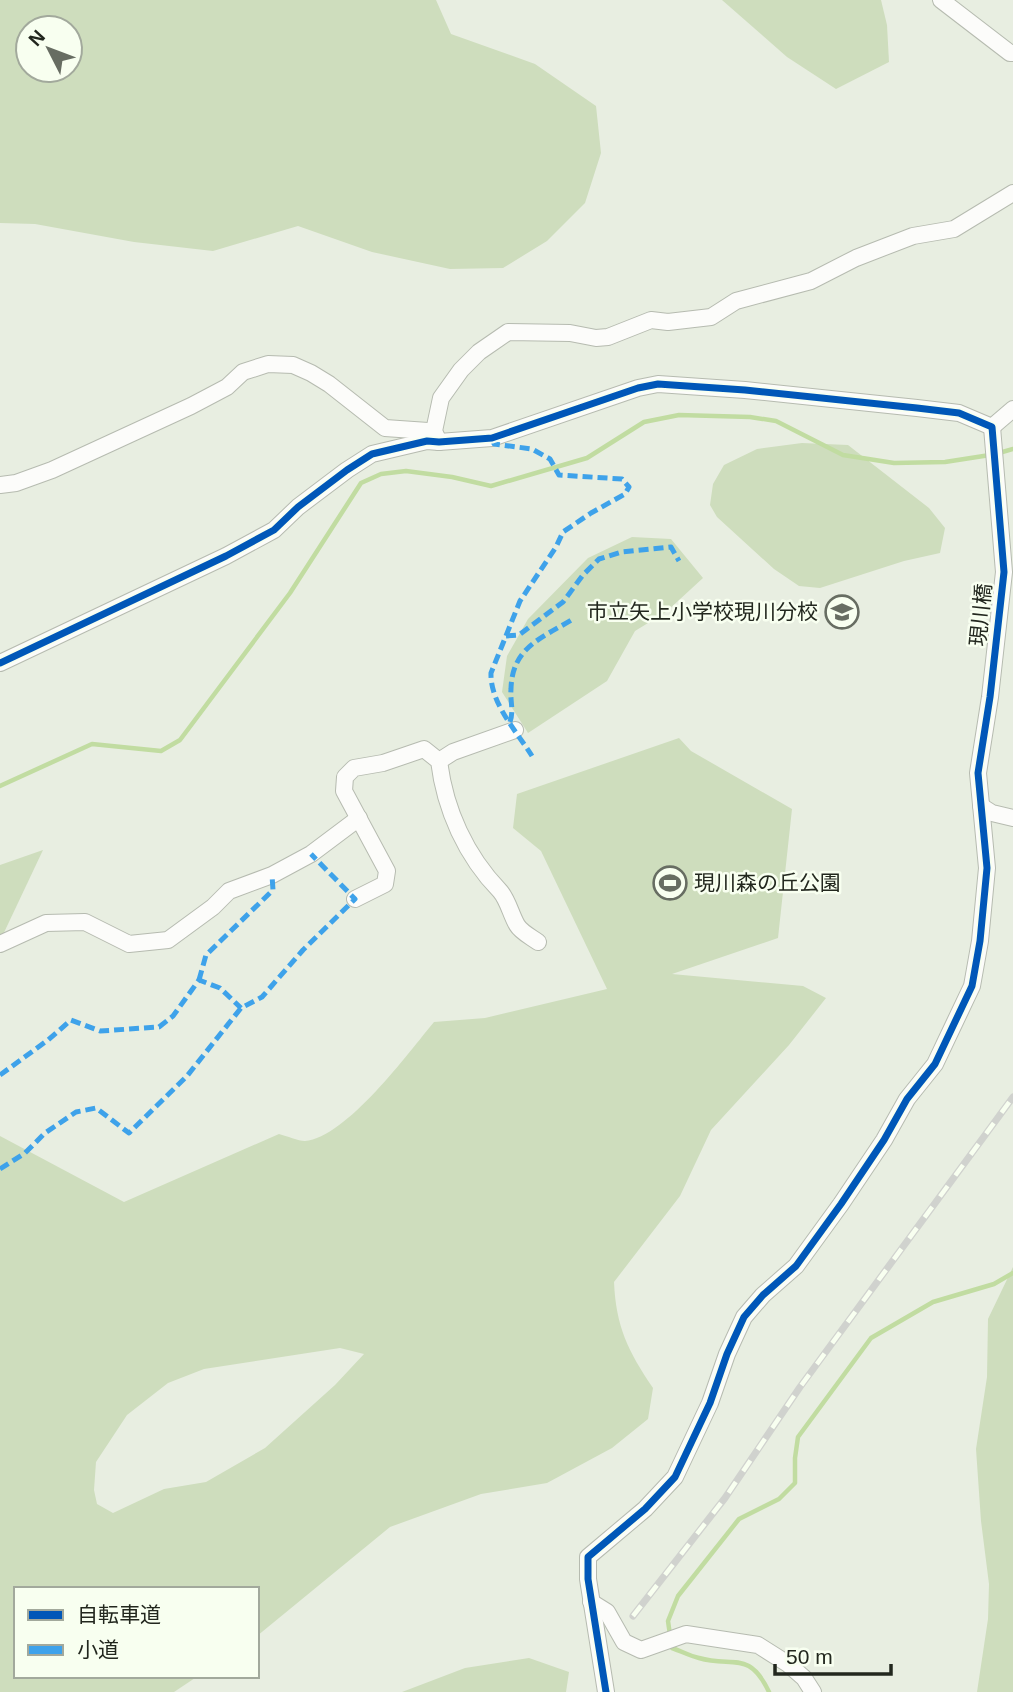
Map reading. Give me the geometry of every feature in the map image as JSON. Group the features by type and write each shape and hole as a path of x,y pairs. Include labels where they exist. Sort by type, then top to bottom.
{"street":[{"path":"942,0 1010,53 1013,52"},
{"path":"433,442 441,398 461,370 479,352 508,332 570,333 596,338 608,337 651,320 668,322 711,317 736,301 811,281 856,258 913,236 954,229 1013,193"},
{"path":"0,485 16,483 52,470 191,406 227,387 243,372 268,364 293,365 311,373 385,428 428,431 433,442"},
{"path":"0,663 274,530 298,507 346,470 372,454 433,442 492,438 638,388 658,384 758,391 959,413 993,434 1013,409"},
{"name":"現川橋","path":"591,1602 588,1557 645,1509 675,1477 710,1403 727,1354 744,1317 763,1295 796,1266 834,1215 884,1140 907,1099 935,1064 972,986 980,941 987,868 978,773 990,697 1003,572 993,434"},
{"path":"439,761 453,752 515,730"},
{"path":"355,899 385,884 387,872 344,791 345,777 354,768 383,763 424,749 439,761 442,786 460,836 493,886 501,892 518,928 538,942"},
{"path":"981,806 992,813 1013,818"},
{"path":"0,944 46,923 85,922 129,944 168,940 213,907 229,891 272,875 311,854 359,818"},
{"path":"591,1602 607,1612 624,1642 641,1650 686,1634 758,1645 796,1671 813,1692"},
{"path":"591,1602 606,1692"}],"green space":[{"path":"0,0 436,0 451,34 535,64 596,106 601,153 585,203 547,241 503,268 450,269 372,252 298,226 213,251 134,242 35,224 0,223"},
{"path":"722,0 881,0 887,25 889,62 836,89 787,57"},
{"path":"802,443 848,445 929,508 945,528 940,553 904,561 820,588 799,586 774,569 717,517 710,505 713,484 724,465 757,449"},
{"path":"632,537 671,539 703,578 666,612 635,631 607,681 528,733 502,692 507,656 528,619 588,558"},
{"path":"679,738 691,751 792,809 778,938 672,974 803,986 826,998 789,1045 711,1130 680,1196 614,1282 617,1312 625,1338 653,1388 648,1419 612,1448 547,1483 481,1494 390,1527 259,1634 259,1587 14,1587 14,1678 195,1678 174,1692 0,1692 0,1136 124,1202 279,1134 305,1141 321,1136 339,1125 376,1092 434,1022 485,1018 607,989 541,851 513,828 517,794","holes":["340,1348 364,1354 335,1385 265,1448 206,1482 164,1489 113,1513 97,1504 94,1490 96,1462 127,1415 168,1383 204,1369"]},
{"path":"43,850 0,941 0,865"},
{"path":"1013,1267 1013,1692 977,1692 988,1619 989,1584 976,1449 987,1377 988,1319"},
{"path":"529,1658 569,1672 566,1692 402,1692 465,1668"}],"waterway":[{"path":"0,786 92,744 161,751 180,740 290,593 361,483 381,474 406,471 491,486 587,458 644,422 679,415 750,417 776,421 843,455 894,463 945,462 990,455"},
{"path":"999,453 1013,449"},
{"path":"670,1635 668,1621 678,1596 739,1519 779,1499 795,1483 798,1437 871,1338 933,1302 994,1284 1013,1273"},
{"path":"672,1643 672,1648 696,1657 747,1665 762,1679 769,1692"}],"railway":[{"path":"633,1616 725,1498 800,1387 1013,1097"}],"marked path":[{"path":"493,440 494,444 532,449 550,459 559,475 622,479 629,487 625,494 563,532 520,601 491,673 500,706 532,756"},
{"path":"506,636 519,635 563,602 599,559 622,552 671,547 679,561"},
{"path":"510,722 513,675 523,653 540,638 573,619"},
{"path":"0,1169 25,1153 45,1133 76,1112 96,1108 129,1133 187,1076 241,1008 262,997 303,950 355,899 311,854"},
{"path":"199,980 206,955 273,890 272,875"},
{"path":"0,1075 71,1020 100,1031 159,1027 173,1016 199,980 220,988 241,1008"}],"cycle path":[{"path":"0,663 226,556 274,530 298,507 372,454 427,441 492,438 638,388 658,384 745,390 917,408 959,413 992,427 1004,572 990,697 978,773 987,868 980,941 972,986 935,1064 907,1099 884,1140 841,1204 796,1266 763,1295 744,1317 727,1354 710,1403 675,1477 645,1509 588,1557 588,1579 606,1692"}],"place":[{"name":"市立矢上小学校現川分校","path":"842,612"},
{"name":"現川森の丘公園","path":"670,883"}]}
